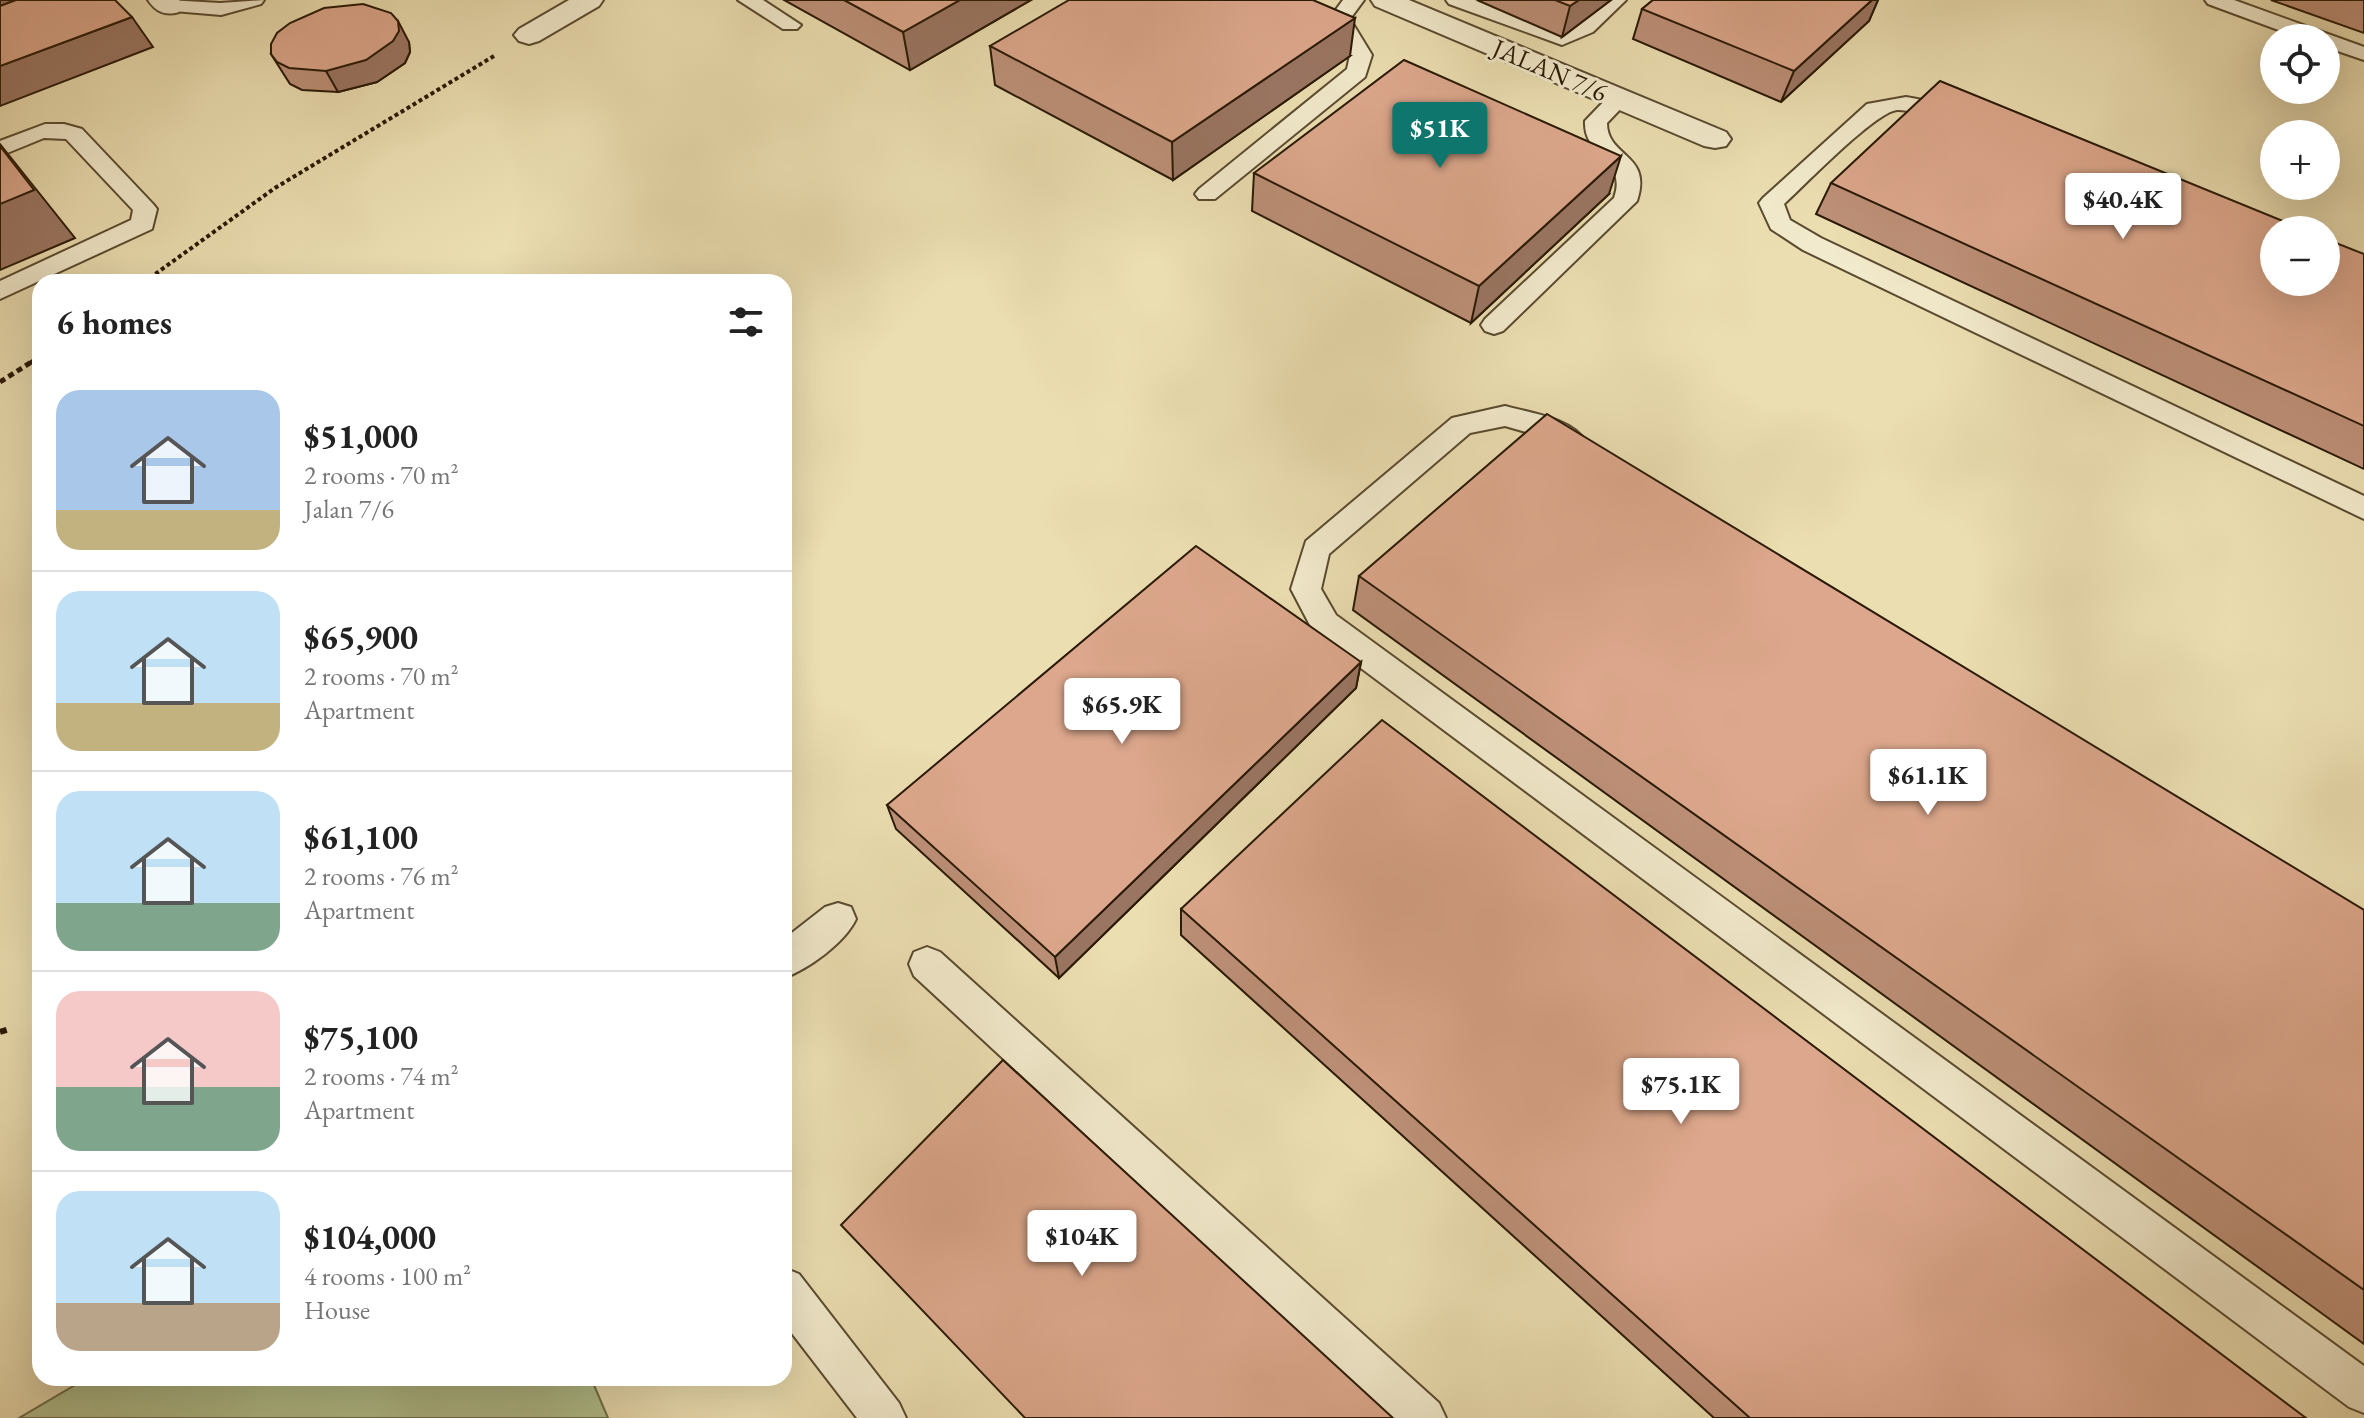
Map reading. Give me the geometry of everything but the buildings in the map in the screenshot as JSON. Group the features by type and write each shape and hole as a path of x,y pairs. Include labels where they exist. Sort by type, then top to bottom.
{"street":[{"path":"529,35 589,0"},
{"name":"JALAN 7/6","path":"1385,0 1715,139"}],"lane":[{"path":"166,3 221,9 254,0"},
{"path":"748,0 790,25"},
{"path":"1207,194 1357,72 1361,55 1339,19 1354,0"},
{"path":"1456,0 1562,39 1586,28 1616,0"},
{"path":"2215,0 2281,24"},
{"path":"2340,45 2364,54"},
{"path":"1494,325 1625,201 1631,184 1627,174 1623,165 1598,144 1595,131 1596,121 1619,99"},
{"path":"1973,127 1930,109 1894,101 1875,109 1771,203 1780,224 1812,244 2364,508"},
{"path":"0,149 43,131 62,129 74,134 145,209 143,224 36,274"},
{"path":"0,291 32,276"},
{"path":"1594,455 1553,430 1505,416 1462,425 1316,549 1306,589 1325,624 2364,1392"},
{"path":"792,955 838,919"},
{"path":"927,964 1424,1418"},
{"path":"792,1299 884,1418"}],"path":[{"path":"155,274 275,188 529,35"},
{"path":"0,382 32,361"},
{"path":"0,1032 10,1029"}],"green space":[{"path":"73,1386 594,1386 608,1418 19,1418"}]}
